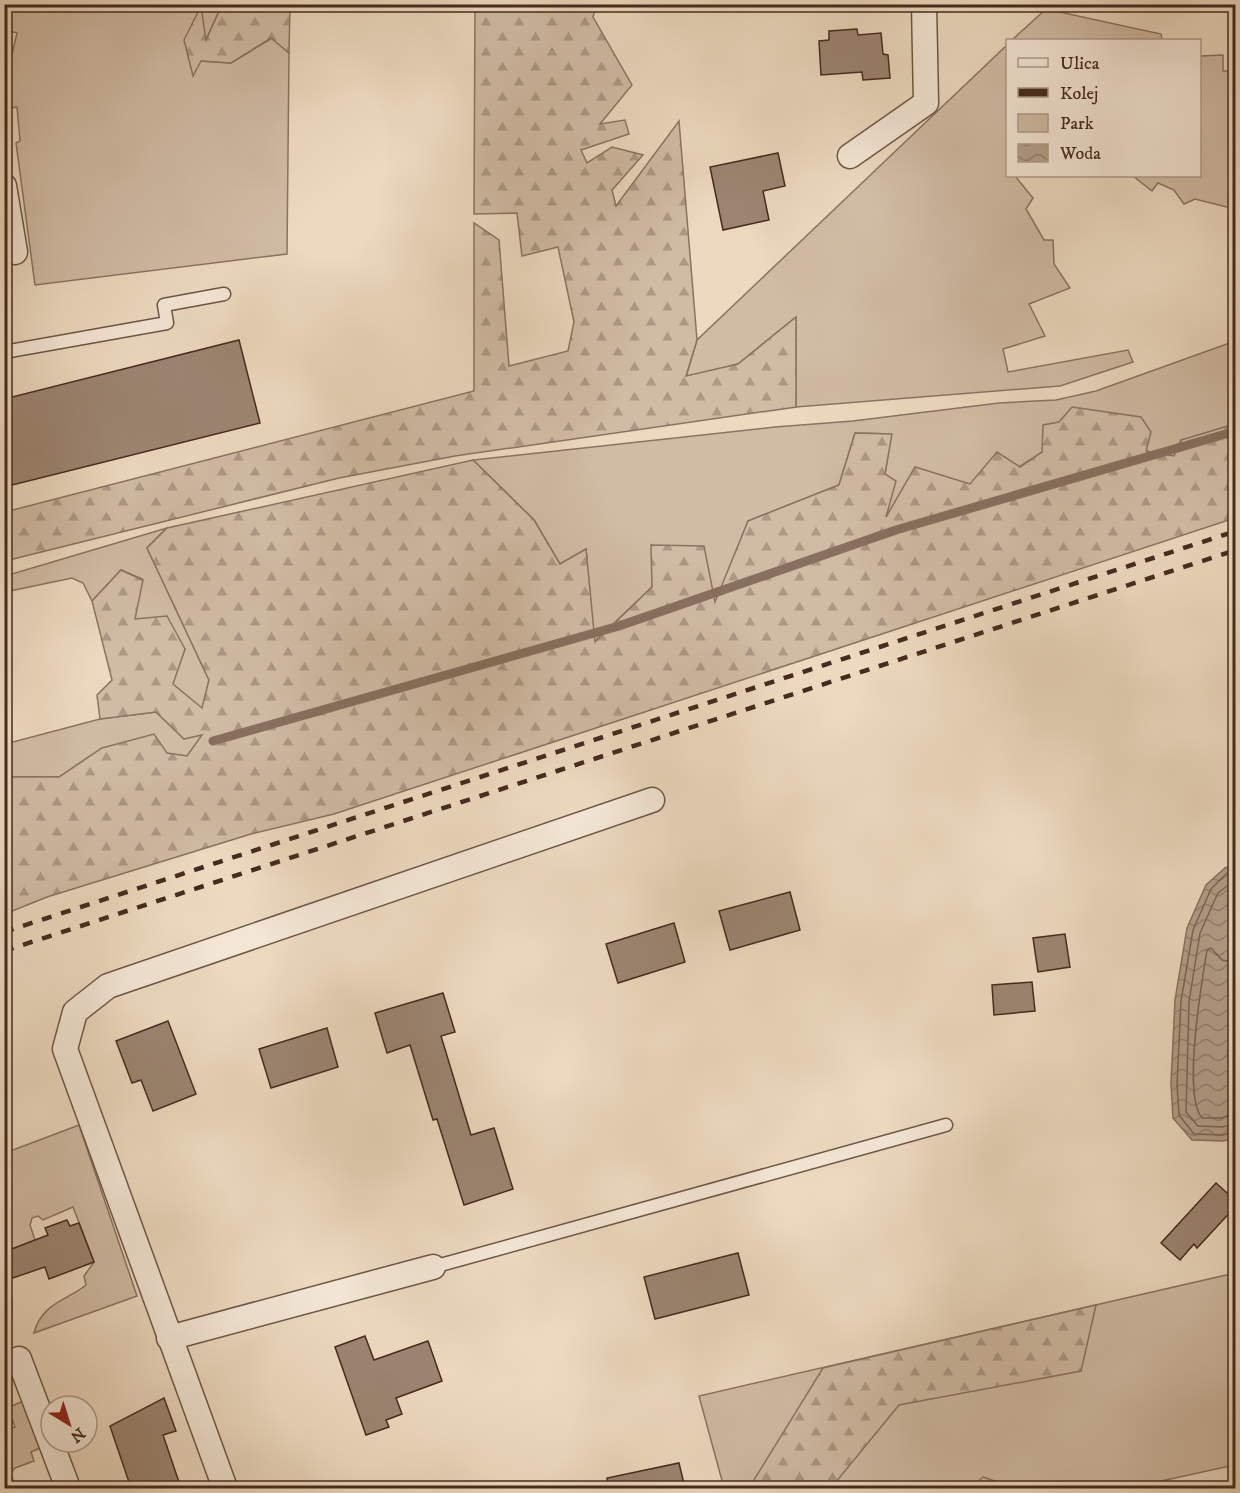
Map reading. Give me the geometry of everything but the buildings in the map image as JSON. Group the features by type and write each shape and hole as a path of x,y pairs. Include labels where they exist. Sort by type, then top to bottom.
{"street":[{"path":"850,156 926,103 924,4"},
{"path":"4,186 15,252"},
{"path":"225,1488 65,1049 75,1012 108,986 652,800"},
{"path":"169,1338 433,1267"},
{"path":"4,1365 19,1359 68,1488"}],"lane":[{"path":"4,352 167,323 164,305 224,294"},
{"path":"433,1267 946,1125"}],"green space":[{"path":"5,5 222,5 205,42 201,8 201,61 231,63 272,38 289,53 287,254 35,285 16,143 20,141 17,107 5,109 5,54 12,54 17,33 5,30"},
{"path":"222,5 290,5 289,53 271,38 231,63 201,61 193,76 184,40 201,6 206,40"},
{"path":"475,5 596,5 593,17 632,85 600,124 625,120 629,134 581,150 587,163 612,147 643,155 612,190 616,206 679,121 697,340 686,376 738,364 796,317 796,407 455,456 339,478 5,561 5,512 474,391 474,223 499,240 509,366 568,351 574,322 558,247 522,256 517,213 474,214"},
{"path":"1046,9 1161,34 1162,39 1013,39"},
{"path":"1006,46 1006,177 1016,177 1033,198 1026,209 1044,240 1053,240 1054,264 1070,288 1029,304 1045,336 1003,349 1008,372 1128,350 1133,362 1060,386 796,407 796,317 738,364 686,377 697,340"},
{"path":"1223,55 1223,71 1235,71 1235,209 1195,199 1184,204 1174,190 1158,183 1152,191 1134,177 1201,177 1201,56"},
{"path":"1235,341 1235,424 1181,440 1174,456 1146,451 1042,452 1019,467 884,520 885,475 891,434 855,433 839,485 748,521 715,604 652,545 652,587 594,642 586,549 560,564 534,520 473,460 775,427 853,421 999,403 1056,400 1096,391"},
{"path":"1072,407 1141,417 1151,432 1146,451 1174,456 1181,440 1235,424 1235,518 334,814 251,834 47,897 5,914 5,777 59,777 102,748 154,734 167,753 187,756 202,735 184,739 156,712 100,719 97,695 112,680 92,601 121,570 143,580 135,619 167,616 185,649 173,684 202,708 209,680 147,548 167,528 473,460 534,520 560,564 586,549 595,642 652,587 651,545 704,546 715,602 748,521 839,485 855,433 892,434 885,474 896,481 886,517 915,467 970,484 997,452 1020,467 1042,452 1043,425 1059,422"},
{"path":"167,528 147,548 209,680 202,709 172,684 185,649 134,619 142,579 121,570 92,601 83,583 72,578 5,592 5,576"},
{"path":"156,712 184,739 203,734 188,756 102,748 59,777 5,777 5,744 100,719"},
{"path":"79,1125 137,1296 34,1333 43,1315 49,1309 86,1285 84,1276 94,1262 73,1207 43,1220 38,1216 32,1218 30,1225 35,1240 5,1252 5,1153"},
{"path":"1235,1273 1235,1465 1129,1488 724,1488 699,1396"},
{"path":"4,1278 6,1281 9,1280 12,1307 11,1349 5,1351"},
{"path":"1096,1305 1081,1371 899,1405 831,1488 749,1488 823,1368"},
{"path":"23,1401 39,1448 31,1452 34,1461 15,1468 11,1473 15,1488 5,1488 4,1431 15,1427 8,1408 5,1409 5,1403 8,1402 10,1407"},
{"path":"983,1477 1015,1488 971,1488"}],"water":[{"path":"1235,864 1235,927 1232,935 1236,948 1235,1137 1224,1141 1192,1140 1173,1118 1171,1084 1175,1000 1187,928 1206,885 1225,868"}],"waterway":[{"path":"213,741 619,626 896,530 1236,431"}],"railway":[{"path":"4,932 1236,531"},
{"path":"4,951 1236,550"}]}
